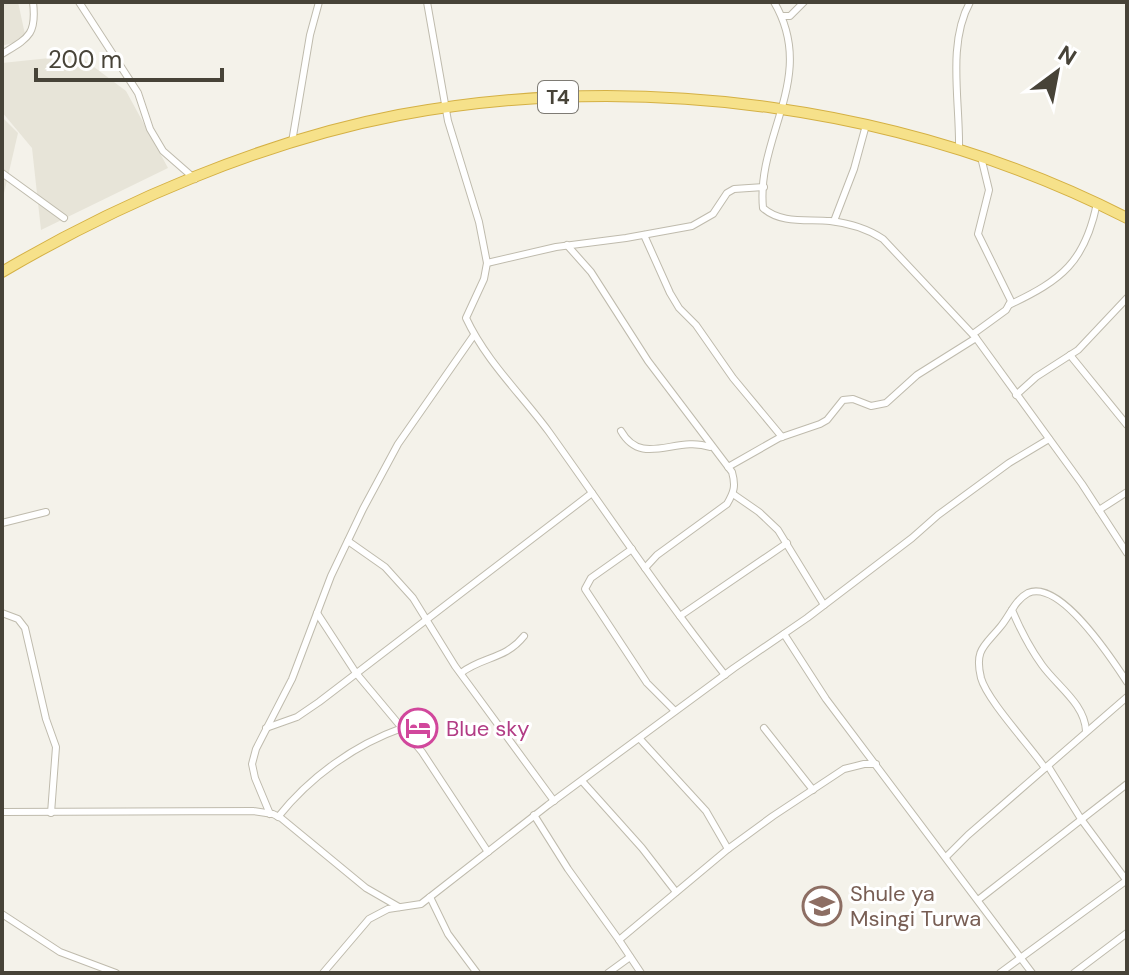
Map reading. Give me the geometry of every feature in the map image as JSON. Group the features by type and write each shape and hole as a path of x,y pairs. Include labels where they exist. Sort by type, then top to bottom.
{"highway":[{"name":"T4","path":"2,272 139,199 292,142 398,115 573,95 629,95 782,108 866,125 959,148 1127,218"}],"street":[{"path":"2,54 26,40 30,34 35,17 33,2"},
{"path":"79,2 138,93 150,129 163,151 195,179"},
{"path":"292,142 310,35 319,2"},
{"path":"427,2 452,136 479,222 487,263 484,279 466,318 474,335 725,675"},
{"path":"774,2 787,31 791,69 764,187 763,208 769,214 790,220 834,221 871,231 883,239 975,336 1127,553"},
{"path":"782,16 790,16 804,2"},
{"path":"959,148 956,54 962,18 970,2"},
{"path":"834,221 854,169 866,125"},
{"path":"981,157 989,190 978,234 1009,296 1009,305"},
{"path":"2,173 64,218"},
{"path":"487,263 567,245 692,226 713,214 727,193 734,189 764,187"},
{"path":"728,467 782,437 827,420 843,400 853,399 871,406 886,403 917,375 975,336 1009,305 1041,290 1065,272 1085,243 1097,203"},
{"path":"644,235 679,308 696,325 733,378 782,437"},
{"path":"567,245 591,272 648,361 728,467 735,484 733,494 718,512 671,544 645,568"},
{"path":"1016,395 1036,377 1070,355 1124,307 1127,298"},
{"path":"399,907 366,888 274,815 255,778 252,764 256,749 292,679 348,541 398,444 474,335"},
{"path":"1070,355 1127,425"},
{"path":"621,431 634,448 644,450 694,442 710,447"},
{"path":"323,973 369,919 388,909 421,904 534,815 824,605 938,515 1009,463 1049,439"},
{"path":"1099,510 1127,492"},
{"path":"266,728 297,717 592,493"},
{"path":"733,494 759,512 787,543 824,605"},
{"path":"2,523 46,512"},
{"path":"348,541 393,575 413,598 461,673 554,801"},
{"path":"680,616 787,543"},
{"path":"632,549 591,578 585,589 647,683 675,711"},
{"path":"1000,973 1127,881 982,683 978,665 982,645 1024,596 1033,591 1047,593 1069,607 1127,682"},
{"path":"1012,610 1024,637 1043,666 1083,715 1086,731"},
{"path":"2,613 18,619 25,628 46,719 56,747 51,813"},
{"path":"317,613 356,673 422,752 488,852"},
{"path":"784,634 807,672 1032,973"},
{"path":"461,673 472,664 504,655 524,636"},
{"path":"947,856 1127,697"},
{"path":"274,815 345,755 378,736 402,728"},
{"path":"764,728 813,790"},
{"path":"640,739 706,811 728,849"},
{"path":"619,940 728,849 813,790 844,769 876,764"},
{"path":"582,781 642,848 676,892"},
{"path":"978,900 1127,784"},
{"path":"2,812 253,811 274,815"},
{"path":"534,815 641,973"},
{"path":"1117,868 1127,861"},
{"path":"430,897 448,934 477,973"},
{"path":"2,914 60,952 116,973"},
{"path":"1074,973 1127,933"},
{"path":"608,973 630,957"}],"shaded area":[{"path":"2,2 18,2 26,39 2,46"},
{"path":"78,55 126,91 168,168 41,230 32,148 2,112 2,63"},
{"path":"2,117 18,133 2,202"}],"place":[{"name":"Blue sky","path":"418,728"},
{"name":"Shule ya Msingi Turwa","path":"822,906"}]}
